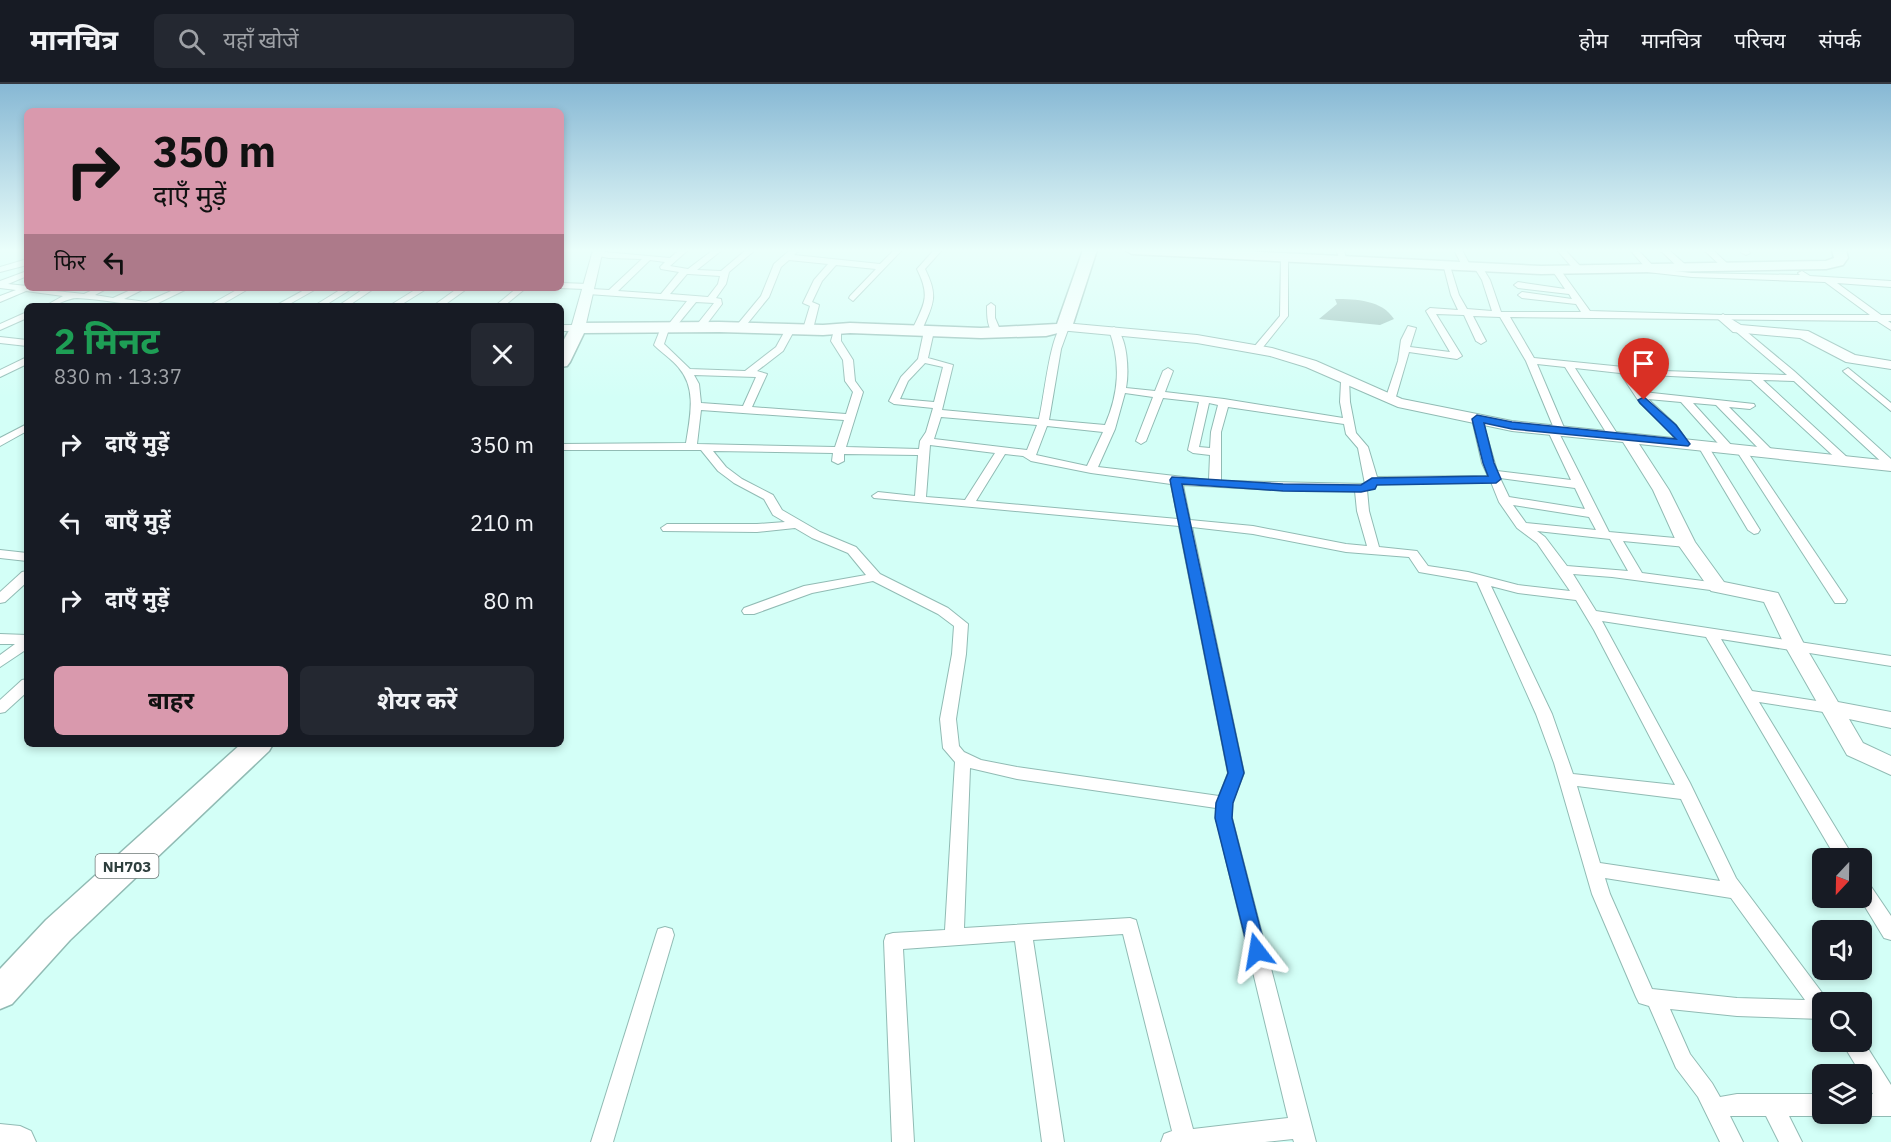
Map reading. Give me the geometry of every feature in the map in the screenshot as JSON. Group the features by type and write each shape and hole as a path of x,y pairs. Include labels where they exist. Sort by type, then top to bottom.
{"highway":[{"path":"564,351 570,328 740,327 1046,331 1064,327 1073,299"},
{"name":"NH703","path":"0,993 58,930 257,747"}],"street":[{"path":"98,299 120,303"},
{"path":"570,328 584,299"},
{"path":"693,299 668,327 659,345 678,361 694,384 697,447 738,481 769,497 777,512 852,550 875,577 943,611 961,624 959,654 948,719 951,748 963,758 978,765 1017,773 1224,803"},
{"path":"699,299 718,301 700,327"},
{"path":"740,327 763,299"},
{"path":"808,329 815,305 807,303 809,299"},
{"path":"931,299 923,330 928,344 924,360 904,380 894,401 1041,423 1110,429"},
{"path":"1257,350 1284,316 1284,299"},
{"path":"1458,299 1481,341"},
{"path":"1494,299 1500,314 1531,361 1556,430 1593,514 1637,576"},
{"path":"1523,299 1527,315"},
{"path":"1558,299 1579,302"},
{"path":"1577,299 1587,314"},
{"path":"1852,299 1891,327"},
{"path":"991,306 991,318 996,332"},
{"path":"1405,349 1457,356 1430,310 1527,315 1891,318"},
{"path":"0,327 24,316"},
{"path":"1723,318 1796,378 1891,466"},
{"path":"1030,456 1037,443 1050,390 1058,338 1064,327 1197,339 1257,350 1311,364 1390,400 1418,408 1512,426 1891,466"},
{"path":"1390,400 1411,328"},
{"path":"747,374 780,349 790,329"},
{"path":"838,329 837,341 849,357 850,381 858,392 839,456"},
{"path":"1738,329 1803,334 1851,359 1891,365"},
{"path":"1091,470 1110,429 1122,390 1124,365 1119,340 1114,330"},
{"path":"0,340 24,343"},
{"path":"920,500 926,446 936,424 937,409 948,365 924,360"},
{"path":"1531,361 1673,375 1796,378"},
{"path":"0,374 24,362"},
{"path":"1567,363 1661,490 1686,543 1718,587"},
{"path":"1622,369 1640,395 1672,427 1684,444"},
{"path":"1848,370 1891,408"},
{"path":"1141,441 1168,371"},
{"path":"686,372 762,374 747,410"},
{"path":"1753,376 1845,461"},
{"path":"1347,381 1345,402 1351,434 1363,447 1366,485 1364,511 1374,550"},
{"path":"1122,390 1224,402 1257,410 1349,422"},
{"path":"1640,395 1750,406"},
{"path":"1684,399 1735,449 1840,600"},
{"path":"1205,400 1193,450 1215,452"},
{"path":"1215,483 1216,432 1224,402"},
{"path":"1719,403 1768,453"},
{"path":"694,406 851,417"},
{"path":"1477,419 1494,477 1504,500 1521,525 1540,540 1564,570 1591,615 1687,793 1736,891 1812,995"},
{"path":"0,443 24,429"},
{"path":"564,447 697,447 839,456 926,446 1003,449 1026,453 1035,459 1091,470 1176,480 1283,488 1494,477 1581,485"},
{"path":"1703,446 1754,530"},
{"path":"968,505 1003,449"},
{"path":"903,1142 893,941 1130,926 1178,1141 1303,1134 1224,818 1224,803 1236,773 1176,480"},
{"path":"878,496 1252,530 1346,548 1413,554 1424,569 1518,589 1580,596"},
{"path":"1504,500 1593,514"},
{"path":"667,528 757,528 797,524"},
{"path":"1521,525 1686,543"},
{"path":"0,554 24,557"},
{"path":"1564,570 1637,576 1771,597 1795,646 1856,750 1891,766"},
{"path":"0,599 24,577"},
{"path":"748,611 809,589 875,577"},
{"path":"1482,580 1544,714 1567,779 1601,894 1646,998 1737,1007 1812,1009"},
{"path":"1591,615 1891,661"},
{"path":"1710,633 1839,848"},
{"path":"0,639 24,641"},
{"path":"0,662 24,643"},
{"path":"0,708 24,687"},
{"path":"1747,695 1891,720"},
{"path":"954,937 963,758"},
{"path":"1567,779 1687,793"},
{"path":"1594,869 1736,891"},
{"path":"1872,903 1891,932"},
{"path":"1023,933 1053,1142"},
{"path":"602,1142 665,935"},
{"path":"1656,999 1683,1061 1705,1090 1732,1142"},
{"path":"1858,1052 1891,1104"},
{"path":"1872,1105 1891,1104"},
{"path":"1714,1108 1737,1105 1812,1105"},
{"path":"1772,1105 1791,1142"},
{"path":"0,1140 20,1142"}],"water":[{"path":"1335,299 1360,300 1376,304 1394,319 1380,325 1319,319 1337,304"}],"route":[{"path":"1257,951 1224,818 1224,803 1236,773 1176,480 1283,488 1361,488 1370,486 1372,482 1496,479 1488,463 1477,419 1512,426 1684,444 1672,427 1644,400"}]}
